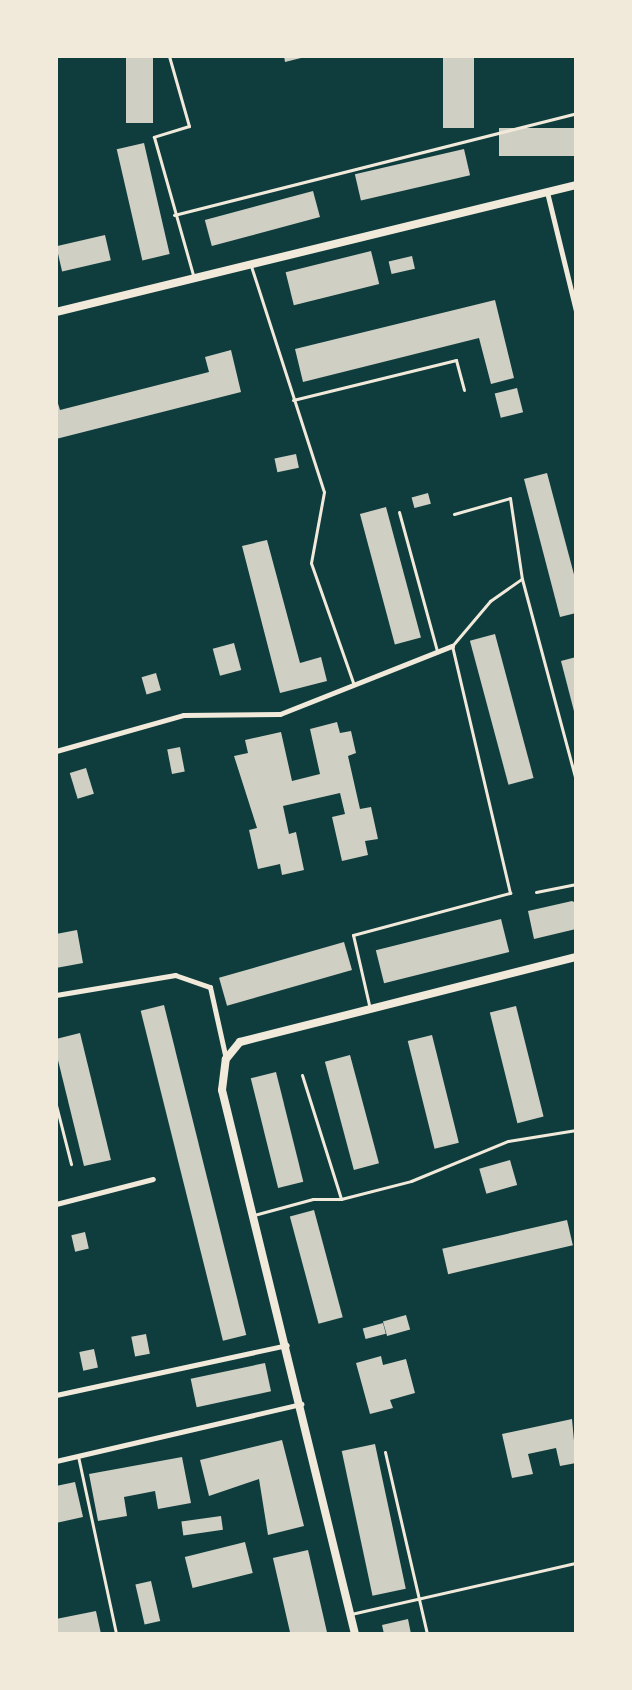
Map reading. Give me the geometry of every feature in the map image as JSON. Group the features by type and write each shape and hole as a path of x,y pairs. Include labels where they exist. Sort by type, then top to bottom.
{"street":[{"path":"56,312 576,184"},
{"path":"547,192 576,311"},
{"path":"56,751 183,715 280,714 452,646"},
{"path":"226,1059 240,1042 576,957"},
{"path":"56,995 175,975 210,987 226,1059 222,1090 288,1345 355,1634"},
{"path":"56,1204 153,1179"},
{"path":"56,1395 288,1345"},
{"path":"56,1461 302,1404"}],"lane":[{"path":"169,56 189,126 154,137 174,215 194,279"},
{"path":"174,215 576,113"},
{"path":"251,265 324,492 311,563 354,686"},
{"path":"293,400 456,360 464,390"},
{"path":"454,514 510,498 522,579 576,780"},
{"path":"399,512 437,651"},
{"path":"371,1009 353,935 510,893 452,646 490,601 522,579"},
{"path":"536,892 576,884"},
{"path":"302,1075 341,1198"},
{"path":"56,1105 71,1164"},
{"path":"254,1215 313,1199 341,1198 411,1181 508,1140 576,1130"},
{"path":"385,1452 427,1634"},
{"path":"78,1456 116,1634"},
{"path":"350,1614 576,1563"}],"building":[{"path":"126,56 153,56 153,123 126,123"},
{"path":"284,56 305,56 305,57 285,62"},
{"path":"443,56 474,56 474,128 443,128"},
{"path":"499,128 576,128 576,156 499,156"},
{"path":"144,143 170,254 142,260 117,149"},
{"path":"464,149 470,175 361,201 355,174"},
{"path":"313,191 320,217 212,246 205,220"},
{"path":"105,235 111,260 62,272 56,246"},
{"path":"371,251 379,284 294,305 286,272"},
{"path":"412,256 415,269 392,274 389,261"},
{"path":"495,300 514,378 491,384 479,338 303,382 295,349"},
{"path":"231,350 241,392 56,439 56,397 60,410 209,372 205,357"},
{"path":"517,388 523,412 501,418 495,394"},
{"path":"296,454 299,468 277,472 274,459"},
{"path":"547,473 576,582 576,613 560,617 524,479"},
{"path":"428,493 431,504 414,508 412,497"},
{"path":"386,507 421,637 395,644 360,514"},
{"path":"267,540 300,663 321,657 327,681 280,693 242,546"},
{"path":"495,634 534,778 508,785 470,641"},
{"path":"234,643 241,670 220,676 213,649"},
{"path":"576,657 576,714 575,715 561,661"},
{"path":"156,673 161,690 147,694 142,677"},
{"path":"337,722 340,733 351,731 356,753 348,756 360,809 371,807 378,839 365,841 368,855 342,861 332,817 345,814 340,793 283,806 289,834 296,832 304,870 282,875 280,864 258,869 249,830 257,828 234,756 248,753 245,740 281,732 292,781 320,774 310,729"},
{"path":"180,747 185,772 172,774 167,749"},
{"path":"86,768 94,794 78,799 70,773"},
{"path":"572,901 576,903 576,929 534,939 528,911"},
{"path":"501,919 509,952 384,983 376,950"},
{"path":"77,930 83,963 56,968 56,934"},
{"path":"344,942 352,970 227,1006 219,978"},
{"path":"164,1005 246,1335 223,1341 141,1011"},
{"path":"516,1006 544,1117 517,1123 490,1013"},
{"path":"80,1033 111,1160 84,1166 56,1052 56,1039"},
{"path":"432,1035 459,1143 435,1149 408,1041"},
{"path":"350,1055 379,1163 354,1170 325,1062"},
{"path":"276,1072 303,1182 278,1188 251,1078"},
{"path":"510,1160 517,1185 486,1194 479,1169"},
{"path":"314,1210 343,1317 319,1324 290,1216"},
{"path":"567,1220 573,1245 448,1274 442,1249"},
{"path":"85,1232 89,1249 75,1252 71,1235"},
{"path":"406,1315 410,1329 387,1336 383,1322"},
{"path":"383,1323 386,1334 366,1339 363,1328"},
{"path":"146,1334 150,1354 135,1356 131,1337"},
{"path":"94,1349 98,1368 83,1371 79,1352"},
{"path":"381,1356 383,1365 406,1359 415,1393 390,1400 393,1408 370,1414 356,1363"},
{"path":"265,1363 271,1391 197,1407 191,1379"},
{"path":"572,1419 576,1463 560,1466 556,1448 528,1454 533,1474 512,1478 502,1434"},
{"path":"282,1440 304,1526 268,1535 259,1479 209,1496 200,1460"},
{"path":"375,1444 406,1589 373,1596 342,1451"},
{"path":"182,1457 191,1503 158,1509 155,1491 124,1497 127,1516 98,1521 89,1474"},
{"path":"75,1482 83,1517 56,1523 56,1486"},
{"path":"221,1516 223,1530 183,1535 181,1522"},
{"path":"245,1542 253,1573 193,1588 185,1557"},
{"path":"308,1550 327,1634 290,1634 273,1558"},
{"path":"151,1581 160,1621 145,1625 135,1585"},
{"path":"96,1611 101,1634 56,1634 56,1619"},
{"path":"408,1619 411,1634 384,1634 382,1625"}]}
